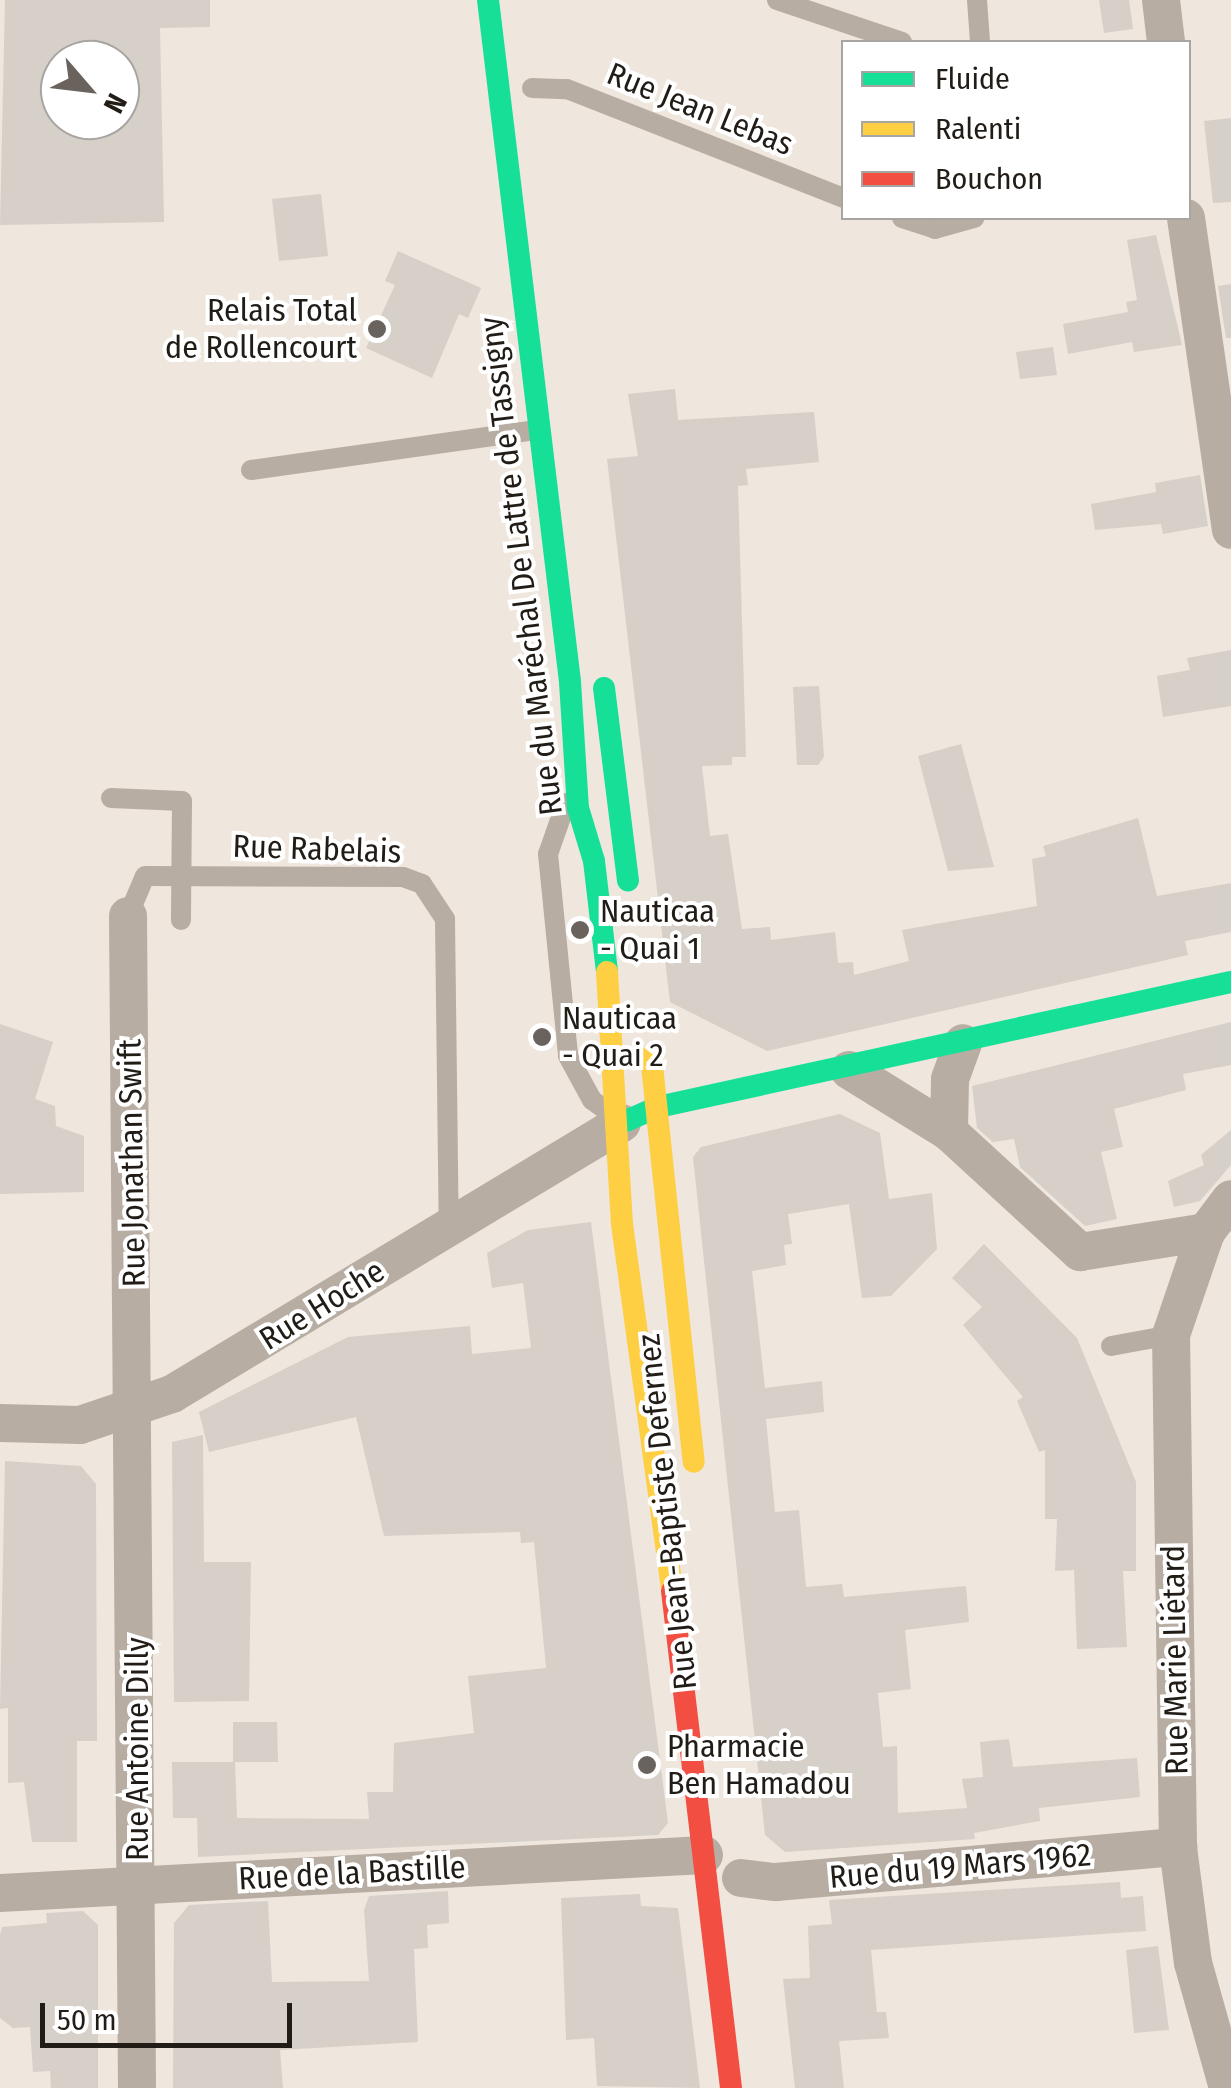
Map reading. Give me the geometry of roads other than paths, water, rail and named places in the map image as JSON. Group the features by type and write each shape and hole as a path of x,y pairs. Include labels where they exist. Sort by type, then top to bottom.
{"main road":[{"name":"Rue du Maréchal De Lattre de Tassigny","path":"488,0 570,682 575,779 594,861 622,1123"},
{"path":"531,79 535,116"},
{"name":"Rue du Maréchal De Lattre de Tassigny","path":"601,658 631,901"},
{"path":"622,1123 658,1107 850,1070 1231,982"},
{"path":"647,1024 658,1107"},
{"name":"Rue Jean-Baptiste Defernez","path":"658,1107 697,1487"},
{"name":"Rue Jean-Baptiste Defernez","path":"622,1123 620,1206 732,1872 716,1962 731,2088"}],"street":[{"path":"1161,0 1166,40"},
{"path":"1186,220 1231,530"},
{"name":"Rue Jonathan Swift","path":"128,916 135,1410"},
{"path":"949,1132 950,1080 963,1043"},
{"path":"850,1070 949,1132 1080,1252 1206,1232"},
{"name":"Rue Hoche","path":"0,1423 80,1425 135,1410 212,1373 448,1225 622,1123"},
{"name":"Rue Marie Liétard","path":"1228,2088 1193,1963 1178,1847 1171,1335 1206,1232 1231,1198"},
{"name":"Rue Antoine Dilly","path":"135,1410 137,2088"},
{"name":"Rue du 19 Mars 1962","path":"732,1872 776,1882 1178,1847"},
{"name":"Rue de la Bastille","path":"0,1893 138,1884 732,1872"}],"lane":[{"path":"507,0 590,708 575,779 548,854 568,1056 592,1100 622,1123 667,1403 720,1844 732,1872"},
{"path":"776,0 896,40"},
{"path":"977,0 980,40"},
{"name":"Rue Jean Lebas","path":"531,79 568,89 841,197"},
{"path":"908,220 935,229 967,220"},
{"path":"251,470 540,430"},
{"path":"111,798 182,800 181,920"},
{"name":"Rue Rabelais","path":"128,916 145,876 403,878 436,898 445,919 448,1225"},
{"path":"1110,1346 1171,1335"},
{"path":"716,1962 736,1990 748,2088"}],"place":[{"name":"Relais Total de Rollencourt","path":"377,329"},
{"name":"Nauticaa - Quai 1","path":"580,930"},
{"name":"Nauticaa - Quai 2","path":"542,1037"},
{"name":"Pharmacie Ben Hamadou","path":"647,1765"}]}
